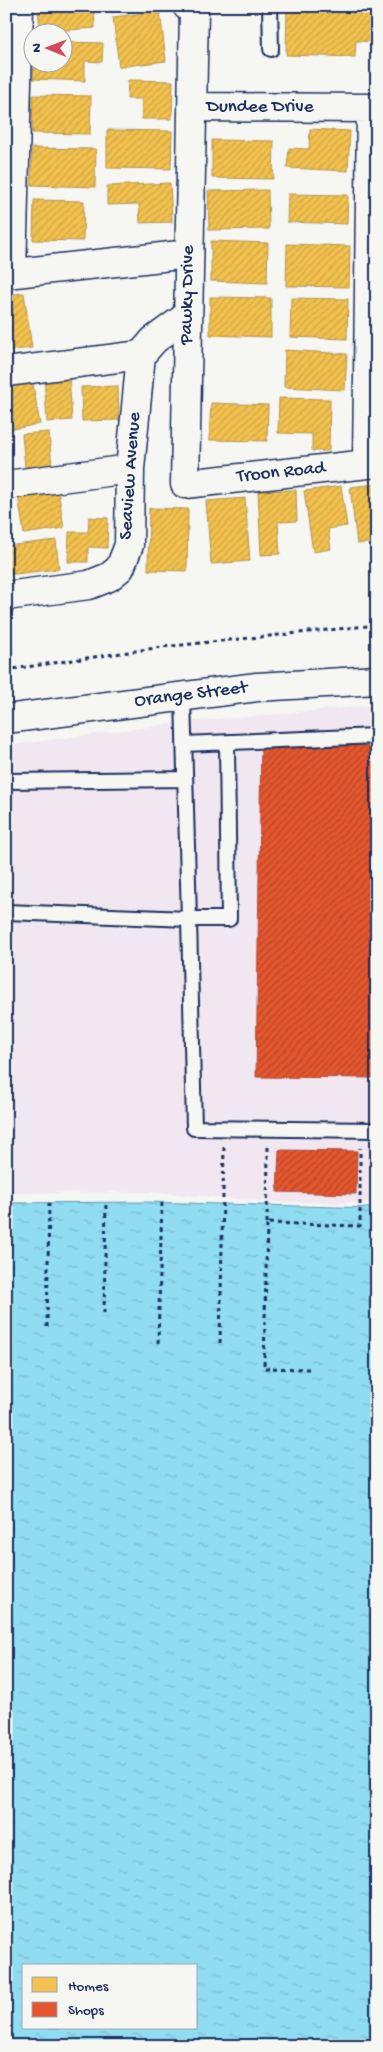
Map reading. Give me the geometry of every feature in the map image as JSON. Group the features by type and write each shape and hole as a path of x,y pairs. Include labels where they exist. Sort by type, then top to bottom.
{"street":[{"path":"19,6 9,273 189,254"},
{"name":"Dundee Drive","path":"187,6 194,10 192,106 372,108 372,463"},
{"name":"Pawky Drive","path":"185,484 192,106"},
{"path":"6,372 140,354 154,340 187,316"},
{"name":"Seaview Avenue","path":"6,596 89,585 109,577 120,568 129,544 130,469 140,354"},
{"name":"Troon Road","path":"185,484 372,463"},
{"path":"6,485 130,469"},
{"name":"Orange Street","path":"6,719 257,687 377,680"}],"lane":[{"path":"270,6 271,49"},
{"path":"183,697 194,1128 377,1130"},
{"path":"184,744 377,736"},
{"path":"6,912 229,919 227,743"},
{"path":"6,781 184,779"}],"path":[{"path":"6,670 162,647 377,625"},
{"path":"220,1343 224,1128"},
{"path":"268,1128 264,1368 309,1369"},
{"path":"267,1223 360,1226 360,1130"},
{"path":"104,1313 106,1202"},
{"path":"158,1343 162,1202"},
{"path":"47,1327 49,1203"}],"shaded area":[{"path":"377,705 377,1203 272,1202 152,1192 6,1193 6,746 178,723"}],"water":[{"path":"144,1202 377,1208 377,2046 6,2046 6,1203"}],"building: Homes":[{"path":"38,6 94,6 95,28 72,30 72,22 39,22"},
{"path":"287,6 339,6 339,10 374,11 373,42 356,41 355,57 286,55"},
{"path":"160,11 166,61 119,67 113,17"},
{"path":"72,42 103,43 102,62 85,61 85,81 33,79 33,72 72,72"},
{"path":"128,80 173,81 172,119 142,119 142,99 127,99"},
{"path":"33,95 91,96 90,134 32,133"},
{"path":"310,129 350,131 348,171 287,168 289,148 309,149"},
{"path":"107,130 172,131 171,169 107,168"},
{"path":"212,140 274,141 273,179 212,178"},
{"path":"32,148 96,149 95,187 31,185"},
{"path":"170,183 172,222 140,223 139,204 107,205 107,186"},
{"path":"268,190 269,229 209,230 208,191"},
{"path":"288,194 348,195 347,224 287,222"},
{"path":"34,200 84,201 83,241 33,240"},
{"path":"211,241 268,243 267,283 211,281"},
{"path":"287,244 350,246 349,287 286,286"},
{"path":"24,293 32,348 6,351 6,295"},
{"path":"210,297 271,298 271,337 210,335"},
{"path":"291,298 348,299 347,339 290,337"},
{"path":"285,350 347,354 345,390 284,387"},
{"path":"69,375 72,420 47,422 44,376"},
{"path":"32,379 40,424 13,429 6,383"},
{"path":"118,386 119,420 82,421 81,387"},
{"path":"279,398 330,399 329,451 312,451 312,434 278,433"},
{"path":"211,403 268,405 267,441 209,440"},
{"path":"49,432 52,466 25,468 22,434"},
{"path":"377,484 377,542 357,544 350,487"},
{"path":"341,486 347,526 328,529 331,549 313,552 304,491"},
{"path":"58,490 64,528 24,534 18,495"},
{"path":"296,490 297,521 278,522 280,554 261,555 258,491"},
{"path":"245,498 250,561 211,564 206,501"},
{"path":"149,508 188,509 187,571 148,570"},
{"path":"89,517 108,518 107,548 88,547 88,562 68,562 69,532 88,532"},
{"path":"56,540 59,569 6,575 6,546"}],"building: Shops":[{"path":"261,744 370,746 370,761 377,761 377,1078 256,1077"},
{"path":"279,1150 357,1151 356,1194 277,1192"}]}
